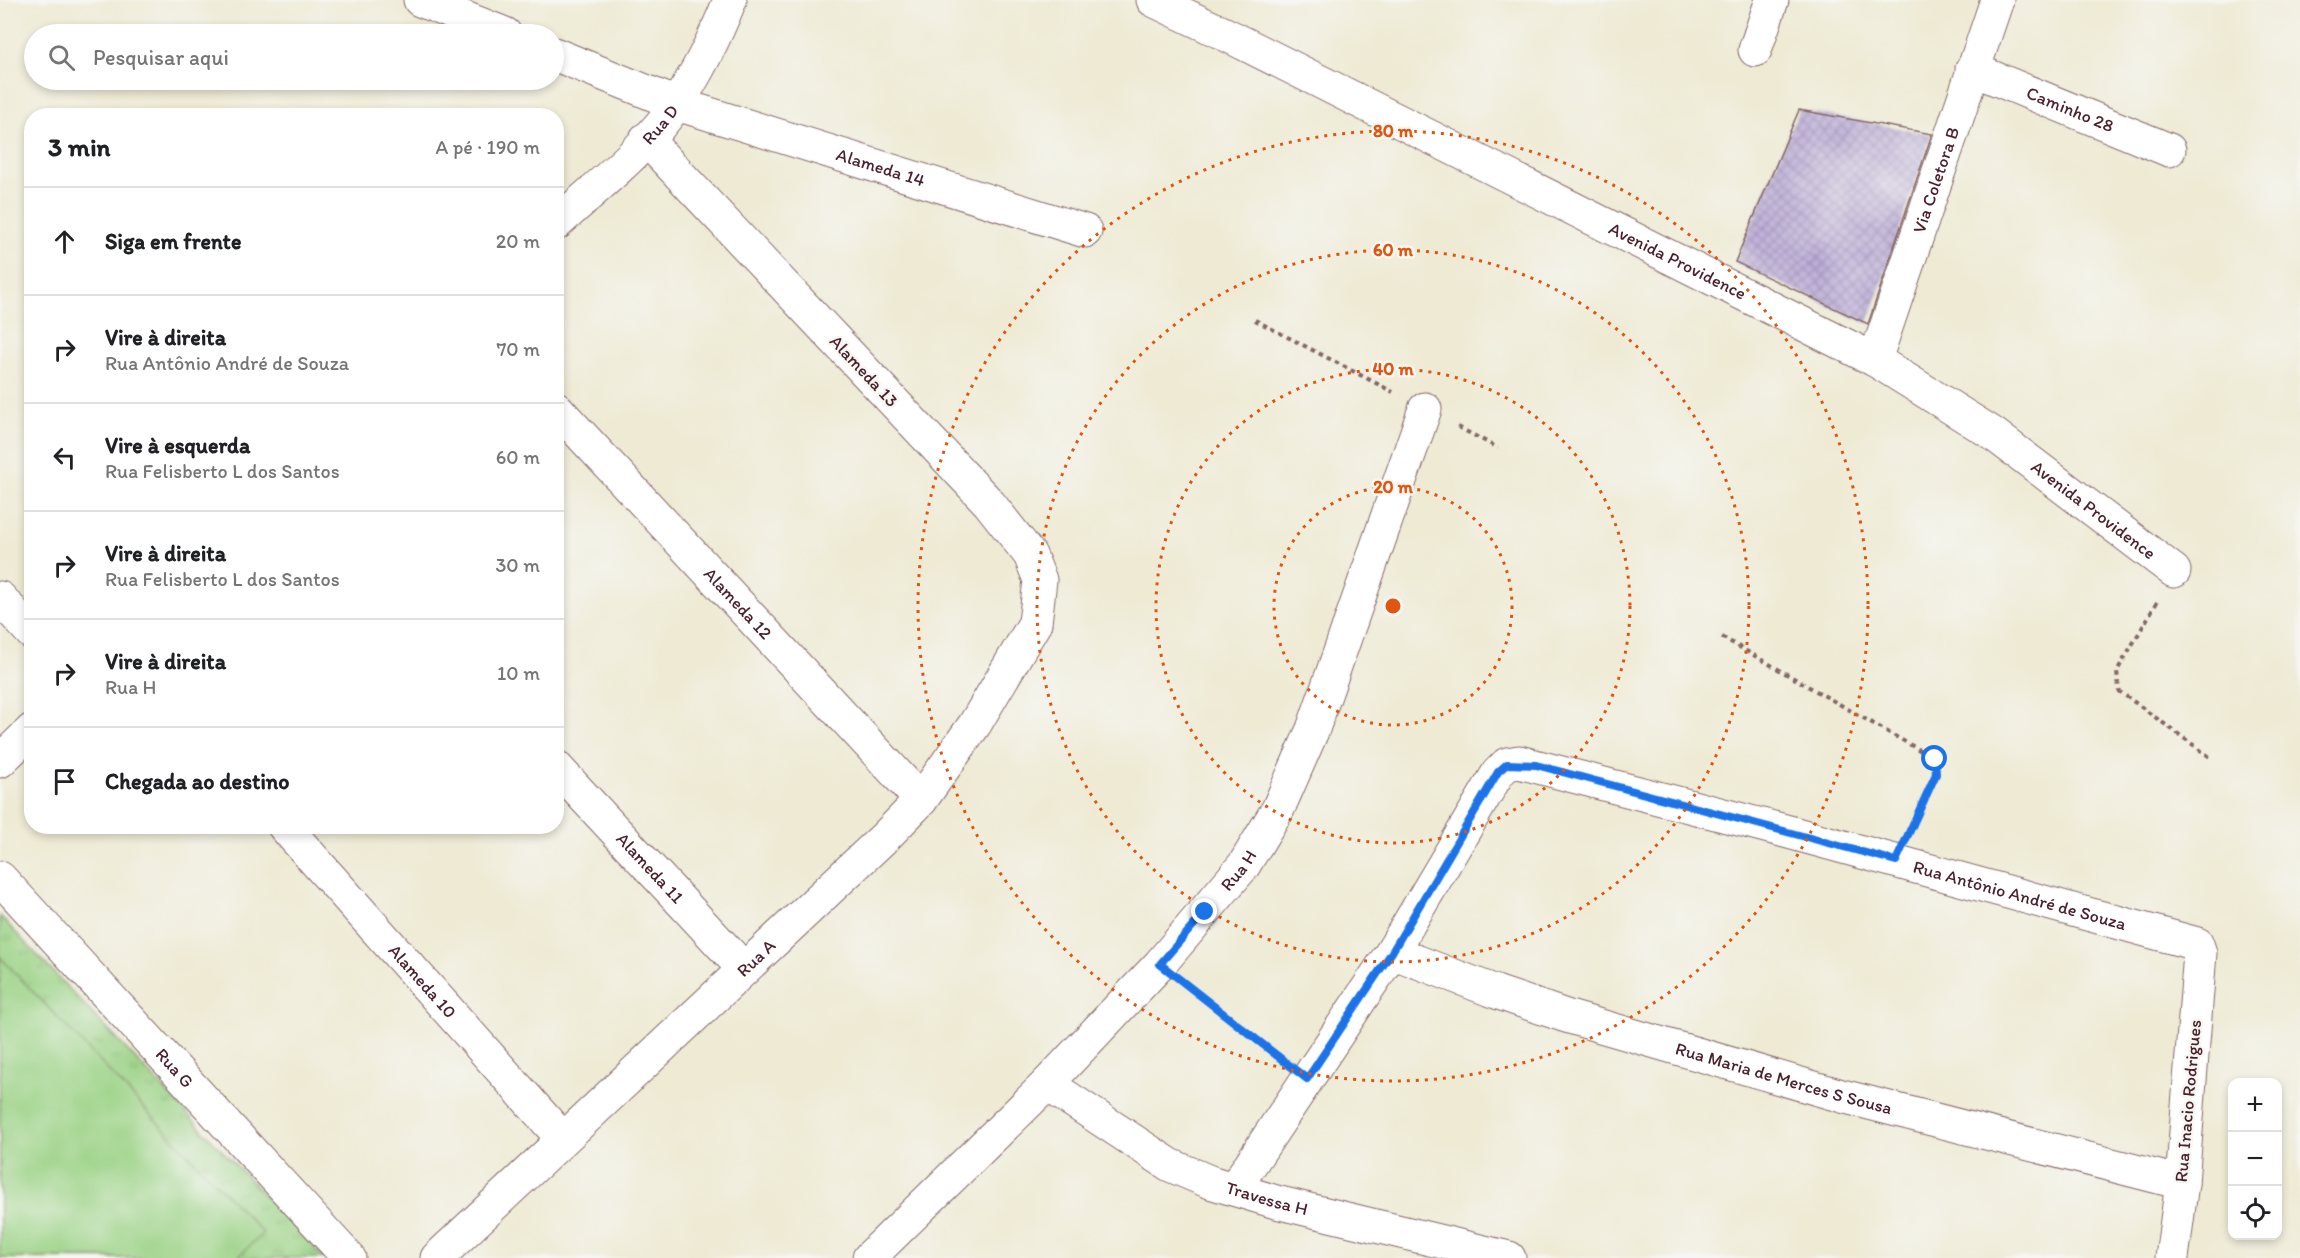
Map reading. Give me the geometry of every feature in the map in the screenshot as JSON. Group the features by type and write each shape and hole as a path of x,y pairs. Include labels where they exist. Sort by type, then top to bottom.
{"street":[{"path":"420,0 480,24"},
{"name":"Rua D","path":"564,216 646,139 677,104 700,65 730,0"},
{"name":"Avenida Providence","path":"1153,0 1875,360 1992,433 2174,571"},
{"path":"1755,50 1772,0"},
{"name":"Via Coletora B","path":"1875,360 1997,0"},
{"name":"Alameda 14","path":"564,58 677,104 1085,231"},
{"name":"Caminho 28","path":"1972,69 2169,150"},
{"name":"Alameda 13","path":"646,139 989,503 1015,535 1030,555 1041,580 1035,622"},
{"name":"Rua H","path":"868,1258 1047,1084 1160,964 1244,865 1278,808 1313,729 1341,656 1425,409"},
{"name":"Alameda 12","path":"564,417 921,800"},
{"path":"0,598 24,624"},
{"name":"Rua A","path":"437,1258 562,1138 878,844 921,800 975,724 1035,622"},
{"path":"0,760 24,738"},
{"name":"Rua Antônio André de Souza","path":"1392,952 1498,772 1507,764 1536,765 2197,944"},
{"name":"Alameda 11","path":"564,776 744,969"},
{"name":"Alameda 10","path":"291,834 562,1138"},
{"name":"Rua G","path":"0,878 349,1258"},
{"name":"Rua Inacio Rodrigues","path":"2172,1258 2182,1183 2200,953 2197,944"},
{"path":"1234,1189 1392,952"},
{"name":"Rua Maria de Merces S Sousa","path":"1392,952 1536,1007 1658,1043 1842,1096 2182,1183"},
{"name":"Travessa H","path":"1047,1084 1170,1164 1234,1189 1509,1258"}],"path":[{"path":"1255,320 1498,448"},
{"path":"2174,571 2117,671 2119,691 2210,757"},
{"path":"1722,637 1935,759 1936,774 1896,861"},
{"path":"1160,964 1307,1079"}],"green space":[{"path":"0,916 324,1258 0,1258"},
{"path":"0,957 263,1233 237,1258 0,1258"}],"building":[{"path":"1799,110 1932,134 1868,324 1735,262"}],"route":[{"path":"1205,912 1160,964 1307,1079 1392,952 1498,772 1507,764 1519,762 1536,765 1896,861 1936,774 1935,759"}]}
